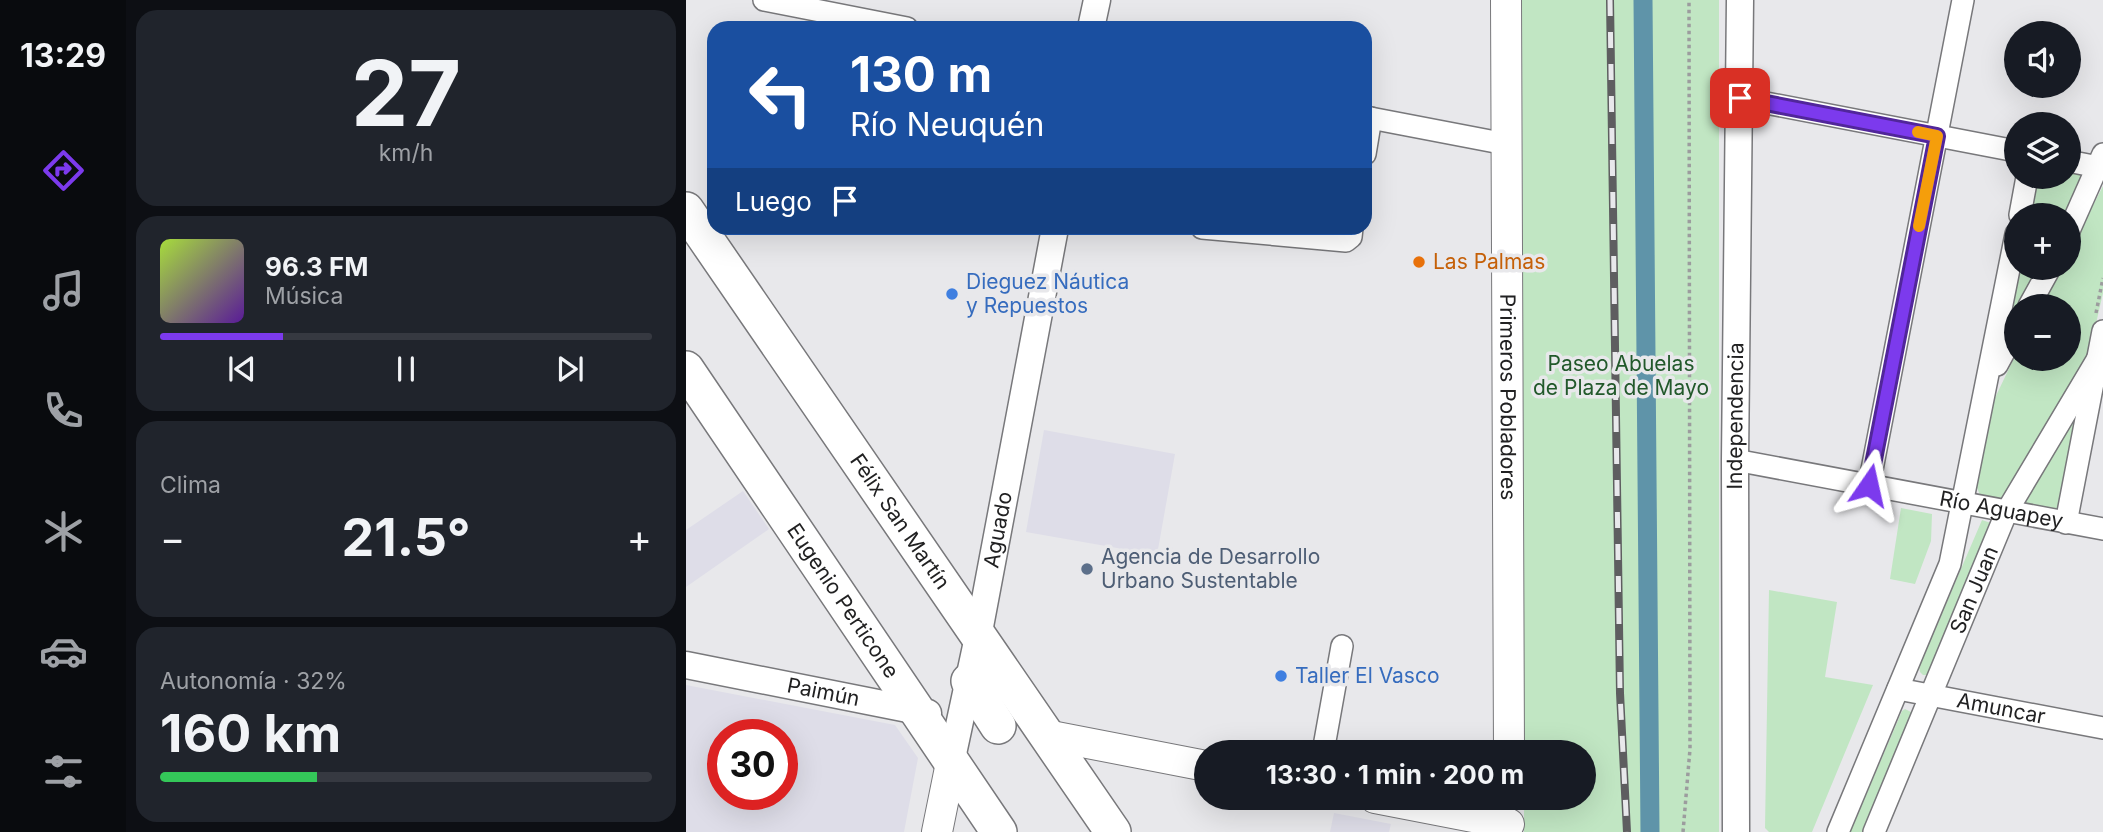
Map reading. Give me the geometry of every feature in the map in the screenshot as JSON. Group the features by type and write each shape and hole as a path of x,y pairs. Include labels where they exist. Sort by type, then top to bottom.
{"highway":[{"name":"Félix San Martín","path":"686,210 1113,832"},
{"name":"Eugenio Perticone","path":"686,369 999,832"},
{"path":"969,681 998,726"}],"main road":[{"name":"Primeros Pobladores","path":"1506,0 1509,740"},
{"path":"1045,735 1194,764"},
{"name":"Aguado","path":"937,832 951,763"},
{"path":"1455,810 1509,818"}],"street":[{"path":"764,0 821,5 881,21"},
{"path":"1092,21 1097,0"},
{"name":"Independencia","path":"1736,832 1735,460 1740,0"},
{"path":"1869,485 1963,0"},
{"path":"1740,98 2004,149"},
{"path":"1372,118 1506,144"},
{"path":"2081,162 2101,163 2081,205"},
{"name":"Aguado","path":"951,763 978,637 1054,235"},
{"path":"1274,235 1346,242 1351,235"},
{"name":"San Juan","path":"1838,832 1947,571 2007,280"},
{"name":"San Juan","path":"2066,523 2097,360 2098,328"},
{"name":"San Juan","path":"1986,385 2004,352"},
{"name":"San Juan","path":"1874,832 2007,512 2097,360"},
{"name":"Río Aguapey","path":"1735,460 2103,530"},
{"path":"1325,740 1342,646"},
{"name":"Paimún","path":"686,665 1045,735"},
{"name":"Amuncar","path":"1898,689 2103,728"}],"path":[{"path":"1683,832 1690,749 1689,0"},
{"path":"2098,328 2103,278"}],"shaded area":[{"path":"1044,430 1175,454 1157,555 1026,532"},
{"path":"743,491 769,529 686,587 686,530"},
{"path":"686,685 895,725 918,758 904,832 686,832"},
{"path":"1334,813 1391,824 1389,832 1330,832"}],"green space":[{"name":"Paseo Abuelas de Plaza de Mayo","path":"1522,0 1719,0 1719,832 1524,832 1524,810 1596,810 1596,740 1524,740"},
{"path":"2103,186 2103,293 2089,354 2081,367 2081,294 2046,294 2054,280 2081,280 2081,229"},
{"path":"2034,189 2078,189 2072,203 2031,203"},
{"path":"2017,280 2032,280 2025,294 2014,294"},
{"path":"2008,371 2079,371 2003,497 1997,499 1980,495 1976,485 1993,402"},
{"path":"2078,413 2060,511 2020,503"},
{"path":"1901,508 1932,514 1931,541 1915,584 1890,579"},
{"path":"1982,520 1991,523 1928,675 1923,675 1919,667"},
{"path":"1769,590 1837,602 1825,677 1873,685 1812,832 1769,832 1765,828"},
{"path":"1905,709 1913,713 1864,832 1850,832 1902,711"}],"waterway":[{"path":"1643,0 1650,832"}],"railway":[{"path":"1610,0 1620,693 1627,832"}],"slow traffic":[{"path":"1918,132 1937,136 1919,226"}],"place":[{"name":"Las Palmas","path":"1419,262"},
{"name":"Dieguez Náutica y Repuestos","path":"952,294"},
{"name":"Agencia de Desarrollo Urbano Sustentable","path":"1087,569"},
{"name":"Taller El Vasco","path":"1281,676"}],"route":[{"path":"1740,98 1937,136 1869,485"}]}
